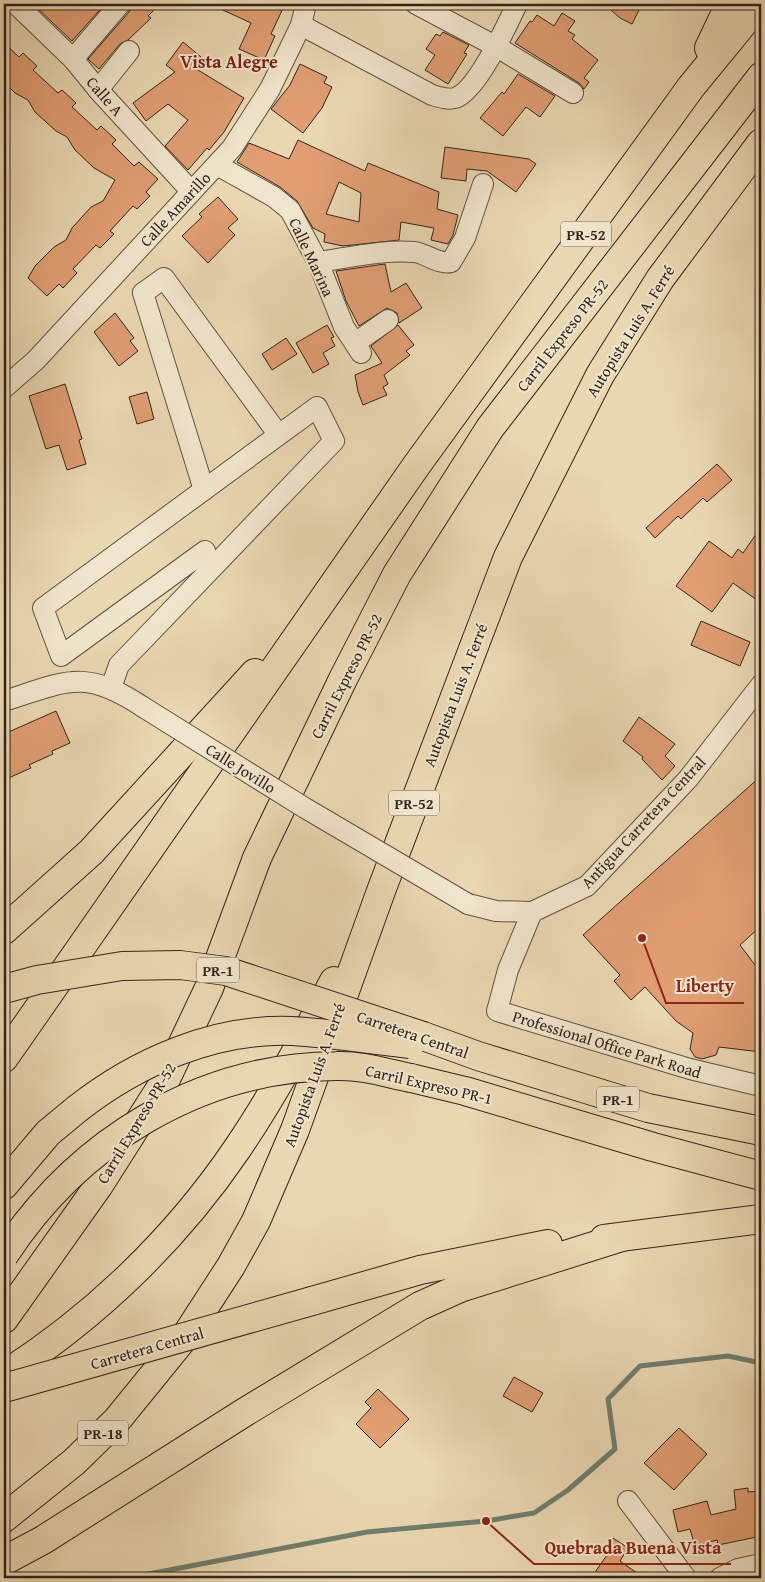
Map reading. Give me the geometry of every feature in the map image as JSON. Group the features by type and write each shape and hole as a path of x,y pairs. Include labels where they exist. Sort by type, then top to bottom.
{"highway":[{"path":"691,87 730,4"},
{"name":"PR-52","path":"4,1058 416,466 691,87 759,4"},
{"name":"Carril Expreso PR-52","path":"4,1319 99,1186 166,1081 209,988 257,858 343,678 397,574 490,428 761,77"},
{"name":"Autopista Luis A. Ferré","path":"187,1334 231,1266 256,1221 295,1130 381,891 508,557 600,375 660,279 761,143"},
{"path":"4,930 91,852 327,594"},
{"path":"4,1375 34,1356 81,1320 141,1265 183,1220 237,1150 318,1011 381,891"},
{"name":"Carretera Central","path":"4,989 37,980 122,966 180,965 226,971 416,1040 478,1056 648,1108 761,1131"},
{"path":"4,1185 37,1145 77,1109 133,1071 165,1057 226,1036 254,1032 292,1031 416,1040"},
{"name":"Carril Expreso PR-1","path":"4,1255 42,1203 110,1141 152,1114 187,1096 249,1075 304,1067 356,1067 411,1078 464,1091 653,1147 761,1176"},
{"name":"Carretera Central","path":"4,1388 420,1270 533,1245 622,1237 761,1219"},
{"path":"4,1561 43,1540 351,1346 420,1306 460,1288 622,1237"},
{"name":"PR-18","path":"4,1518 74,1462 117,1420 187,1334"}],"street":[{"name":"Calle A","path":"16,4 73,59 98,90 191,191"},
{"path":"73,59 120,4"},
{"name":"Calle Amarillo","path":"4,388 36,360 232,148 270,89 301,25 306,4"},
{"path":"416,4 497,47 573,93"},
{"path":"301,25 432,95 445,99 456,98 471,85 497,47 517,4"},
{"path":"98,90 129,50"},
{"name":"Calle Marina","path":"217,165 274,197 290,210 318,262 344,327 358,348 388,320"},
{"path":"318,262 400,252 416,252 446,263 451,262 465,238 483,184"},
{"path":"204,490 143,293 164,278 278,434"},
{"path":"110,688 119,665 334,441 317,407 43,608 61,656 205,551"},
{"name":"Calle Jovillo","path":"4,701 64,682 92,681 110,688 304,808 468,904"},
{"name":"Antigua Carretera Central","path":"468,904 496,911 532,912 587,886 688,779 761,685"},
{"name":"Professional Office Park Road","path":"532,912 508,970 497,1011 690,1069 761,1086"},
{"path":"628,1501 686,1578"},
{"path":"720,1578 738,1568 761,1564"}],"building":[{"path":"33,4 105,4 72,41"},
{"path":"132,4 160,4 148,16 151,18 128,40 120,44 99,69 88,59 129,12"},
{"path":"210,4 285,4 271,34 275,36 264,60 239,49 251,23"},
{"path":"604,4 631,4 640,8 632,24 620,18"},
{"path":"562,13 575,21 568,31 575,35 572,39 598,60 584,78 589,82 584,89 579,83 515,43 530,21 532,22 537,15 554,26"},
{"path":"443,32 469,45 464,53 467,54 448,84 425,70 435,55 426,49 436,34 440,36"},
{"path":"183,42 201,57 193,67 244,98 224,132 188,170 165,146 188,120 168,104 146,121 133,103 175,72 166,65"},
{"path":"4,43 19,57 23,53 37,66 33,70 58,93 62,90 76,103 72,107 97,130 101,126 116,140 112,144 134,166 139,162 158,179 146,192 150,196 137,209 133,206 110,231 114,234 100,248 96,245 73,269 77,273 63,288 59,284 47,296 28,278 35,266 54,247 66,240 72,228 91,207 103,201 115,180 94,168 75,150 67,137 56,131 35,112 28,100 15,93 4,82"},
{"path":"300,64 327,77 324,83 332,87 322,108 303,133 271,109 290,85"},
{"path":"518,74 555,96 540,117 526,107 503,136 480,118 502,92 504,94"},
{"path":"298,140 365,171 368,163 439,192 437,209 458,215 453,235 448,244 431,240 434,228 401,222 399,240 343,246 324,242 325,234 313,228 297,201 280,187 237,162 249,143 289,159","holes":["339,182 361,193 359,222 326,214"]},
{"path":"445,147 529,159 536,164 516,192 487,171 467,169 466,181 441,178"},
{"path":"218,197 238,219 228,228 235,235 208,263 182,236 202,217 199,214"},
{"path":"385,264 391,292 406,283 422,308 399,323 397,313 387,308 359,326 346,301 336,271"},
{"path":"115,313 134,338 130,341 138,351 119,366 94,332"},
{"path":"327,325 334,337 331,338 335,346 323,353 329,364 313,373 296,343"},
{"path":"398,325 414,345 406,351 410,355 384,375 388,384 383,387 387,395 363,405 355,375 382,363 371,346"},
{"path":"286,338 297,354 272,370 262,354"},
{"path":"65,384 82,439 79,440 86,464 67,470 59,445 46,449 29,396"},
{"path":"147,392 154,419 137,424 129,397"},
{"path":"717,464 732,480 707,502 703,498 681,519 678,516 655,538 646,528"},
{"path":"761,527 761,603 733,583 712,612 676,586 709,541 732,558 738,549 743,553"},
{"path":"701,621 750,642 740,666 691,645"},
{"path":"56,711 70,743 52,751 53,754 29,765 31,768 4,780 4,734"},
{"path":"639,717 675,744 665,756 675,766 662,780 642,759 643,757 623,741"},
{"path":"761,776 761,926 740,945 755,965 761,965 761,1052 719,1047 716,1055 702,1059 695,1057 690,1049 693,1033 676,1021 645,987 631,1000 614,981 620,975 583,935"},
{"path":"514,1377 543,1393 532,1412 503,1396"},
{"path":"378,1389 409,1419 380,1448 356,1424 371,1408 365,1402"},
{"path":"679,1428 707,1454 674,1490 644,1463"},
{"path":"748,1488 748,1492 761,1491 761,1532 757,1532 757,1537 718,1545 717,1540 695,1546 690,1529 678,1532 673,1510 707,1501 711,1515 736,1509 734,1490"},
{"path":"613,1538 628,1548 620,1561 644,1578 591,1578 607,1555 602,1553"}],"waterway":[{"path":"128,1578 367,1532 486,1521 534,1513 568,1490 615,1449 608,1399 640,1366 728,1356 761,1363"}],"place":[{"name":"Liberty","path":"642,938"},
{"name":"Quebrada Buena Vista","path":"486,1521"}],"district":[{"name":"Vista Alegre","path":"229,61"}]}
